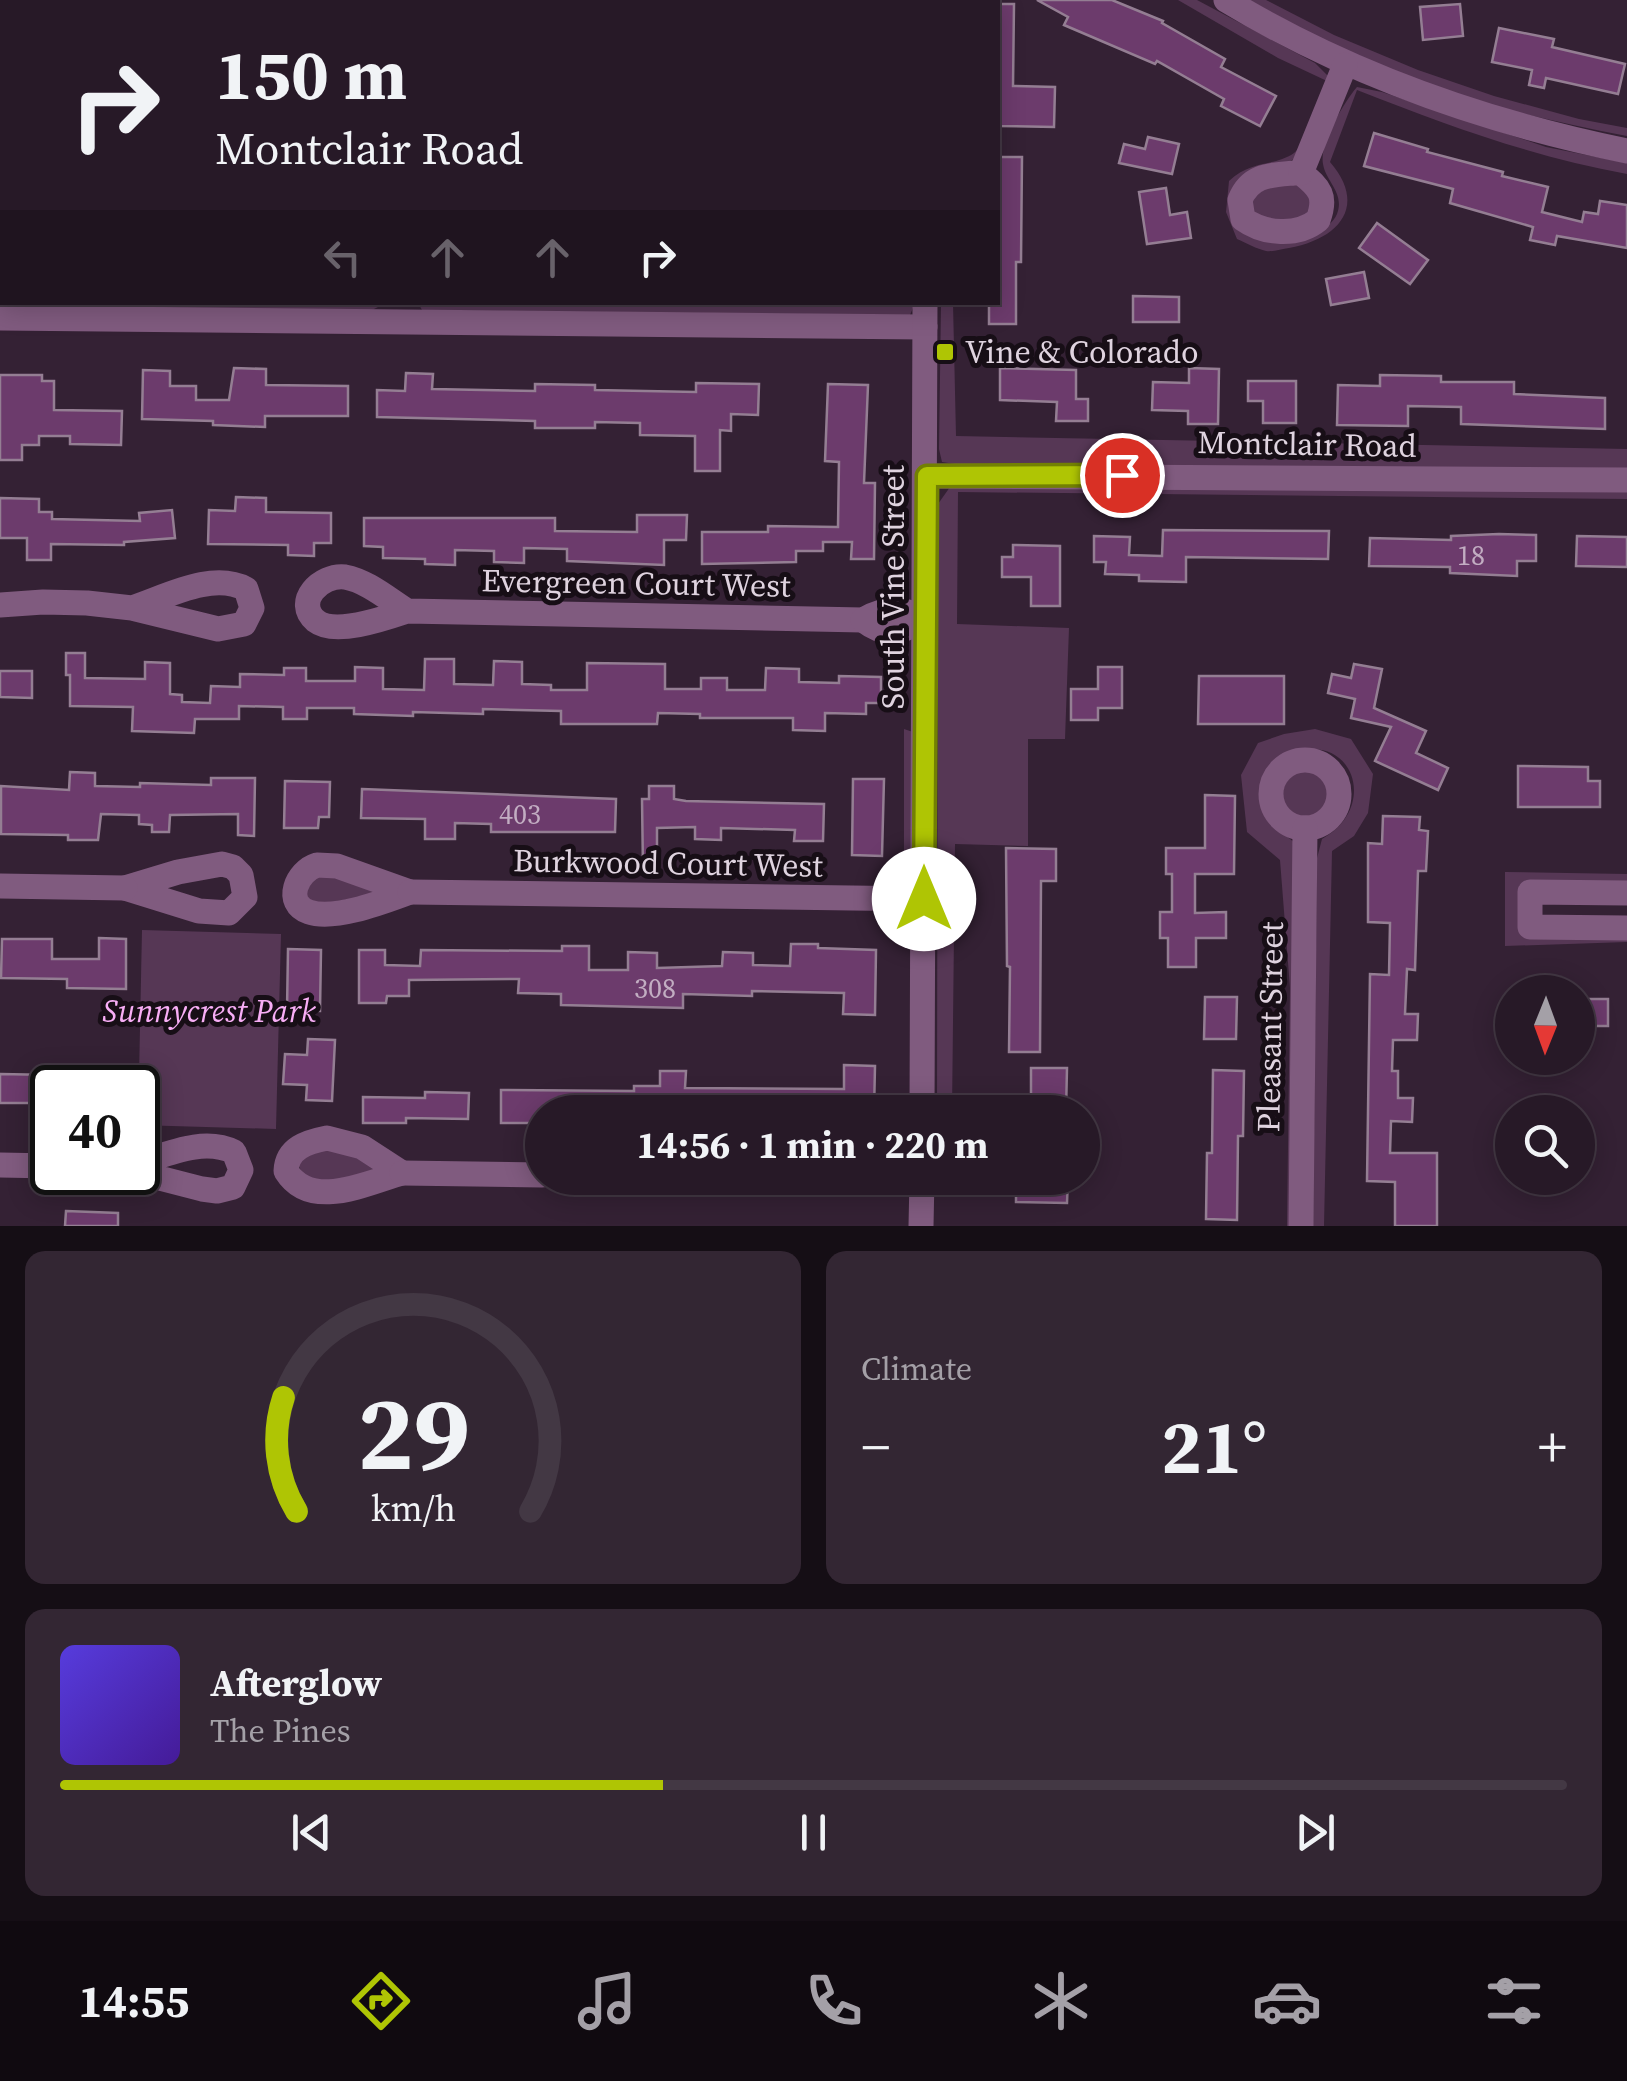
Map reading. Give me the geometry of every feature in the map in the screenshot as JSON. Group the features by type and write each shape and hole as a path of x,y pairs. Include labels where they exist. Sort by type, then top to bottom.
{"street":[{"path":"1226,0 1280,33 1345,65 1498,120 1627,151"},
{"path":"1302,173 1345,65"},
{"path":"0,318 405,312 925,315"},
{"name":"South Vine Street","path":"922,1095 925,315"},
{"name":"Montclair Road","path":"927,476 1627,480"},
{"path":"0,606 44,602 132,608"},
{"name":"Evergreen Court West","path":"407,611 863,620 877,630 903,632 926,618"},
{"name":"Pleasant Street","path":"1301,1226 1305,828"},
{"path":"0,886 125,888"},
{"name":"Burkwood Court West","path":"410,892 924,899"},
{"path":"1627,893 1530,892 1530,926 1627,928"},
{"path":"160,1156 201,1146 222,1146 234,1152 241,1170 233,1186 217,1191 160,1178"},
{"path":"0,1165 30,1166"},
{"path":"402,1173 525,1175"},
{"path":"921,1226 922,1195"}],"green space":[{"path":"1178,0 1197,0 1315,63 1331,79 1328,98 1307,145 1294,159 1242,182 1235,216 1242,230 1254,236 1285,240 1302,237 1330,224 1337,214 1339,200 1323,156 1334,124 1357,87 1546,147 1627,163 1627,174 1490,139 1357,90 1330,162 1347,193 1343,218 1322,237 1307,244 1272,251 1259,249 1237,239 1226,212 1229,181 1246,169 1286,157 1299,148 1315,119 1327,81 1278,58"},
{"path":"1249,0 1266,0 1334,35 1418,70 1494,96 1627,128 1627,136 1510,110 1423,84 1339,48"},
{"path":"1303,183 1315,191 1312,218 1259,223 1248,197 1253,190"},
{"path":"0,305 382,305 370,311"},
{"path":"419,305 914,305 910,315 422,310"},
{"path":"941,305 953,305 956,436 1627,449 1627,470 968,466 942,462"},
{"path":"950,487 1627,489 1627,499 958,492 957,624 1069,628 1065,739 1028,739 1028,846 955,844 952,1095 937,1095 938,504"},
{"path":"904,729 913,732 912,870 904,883"},
{"path":"1315,729 1351,739 1373,774 1368,813 1354,836 1332,851 1324,1226 1313,1226 1317,858 1322,839 1341,824 1352,805 1354,787 1349,770 1337,757 1320,750 1298,751 1272,764 1265,791 1265,808 1272,824 1297,847 1297,1226 1287,1226 1290,988 1280,860 1247,832 1241,775 1258,743"},
{"path":"1308,770 1326,777 1333,795 1326,813 1308,820 1290,813 1283,795 1290,777"},
{"path":"326,872 382,894 312,905 305,893 313,877"},
{"path":"1505,872 1627,874 1627,885 1519,885 1520,934 1627,935 1627,942 1505,946"},
{"name":"Sunnycrest Park","path":"142,930 281,934 276,1129 160,1126 160,1065 139,1065"},
{"path":"339,1145 384,1169 364,1178 307,1183 295,1158"}],"building":[{"path":"1037,0 1112,0 1163,21 1225,59 1221,67 1276,96 1260,126 1221,106 1224,99 1157,61 1155,64 1064,25 1068,17"},
{"path":"1000,4 1014,4 1013,86 1055,87 1054,127 1000,126"},
{"path":"1460,4 1463,36 1423,40 1420,7"},
{"path":"1499,28 1554,39 1552,47 1625,64 1618,94 1546,78 1544,88 1529,85 1532,70 1492,62"},
{"path":"1374,133 1503,172 1502,176 1548,187 1542,212 1582,222 1584,212 1598,214 1600,201 1627,205 1627,248 1557,236 1555,245 1530,240 1533,227 1450,203 1453,189 1364,166"},
{"path":"1148,137 1179,144 1172,174 1119,163 1124,144 1145,149"},
{"path":"1000,157 1022,157 1016,324 989,324 989,305 1000,305"},
{"path":"1166,188 1170,215 1187,212 1191,238 1147,244 1139,192"},
{"path":"1377,223 1428,260 1410,284 1359,248"},
{"path":"1364,272 1369,298 1331,305 1326,279"},
{"path":"1133,296 1179,297 1179,322 1133,322"},
{"path":"234,368 266,369 266,385 348,386 348,416 265,416 265,427 142,419 143,370 170,371 170,386 196,386 196,400 229,400"},
{"path":"1000,368 1076,370 1076,399 1088,399 1088,421 1056,421 1057,402 1000,400"},
{"path":"1189,368 1219,369 1218,424 1188,424 1188,411 1152,410 1153,382 1189,383"},
{"path":"406,373 433,374 432,389 535,391 535,384 595,385 595,390 696,392 696,383 759,384 758,415 731,414 731,431 720,430 720,471 695,471 695,436 640,435 640,423 595,422 595,428 535,428 535,421 377,417 377,390 405,391"},
{"path":"0,375 42,375 42,381 54,381 54,410 122,411 121,445 70,444 70,436 39,436 39,445 22,445 22,460 0,460"},
{"path":"1380,375 1441,376 1441,382 1514,382 1514,394 1605,398 1605,429 1461,424 1461,407 1408,406 1408,426 1337,425 1338,385 1380,386"},
{"path":"1248,381 1296,381 1296,423 1263,423 1263,401 1248,401"},
{"path":"828,384 868,385 864,483 875,483 874,559 851,559 852,542 823,542 823,551 796,551 796,562 702,564 702,532 768,532 768,526 838,527 839,462 825,461"},
{"path":"236,497 266,498 266,512 331,513 331,543 314,543 314,556 288,555 288,545 208,544 209,510 235,511"},
{"path":"0,498 39,499 39,512 52,512 52,519 140,521 139,513 172,510 175,538 124,545 51,544 51,560 27,560 27,538 0,538"},
{"path":"637,515 687,515 686,540 664,540 664,565 567,561 567,549 524,548 524,563 494,562 494,551 455,550 455,565 425,564 425,559 383,558 383,547 364,546 364,518 555,518 555,531 637,532"},
{"path":"1163,530 1329,531 1328,559 1186,557 1186,582 1139,581 1139,575 1105,574 1106,562 1094,562 1094,536 1130,537 1129,555 1162,556"},
{"path":"1536,535 1536,561 1517,561 1517,576 1450,573 1450,567 1369,566 1370,538 1451,540 1451,536"},
{"path":"1577,536 1627,537 1627,567 1576,566"},
{"path":"1013,545 1060,546 1060,606 1031,606 1031,577 1002,577 1002,557 1013,557"},
{"path":"66,653 85,653 85,678 145,679 145,662 170,663 170,694 182,695 182,702 210,703 211,686 240,687 240,674 284,675 284,668 306,668 306,681 355,681 355,667 383,668 383,689 424,690 425,659 454,659 454,684 493,685 494,661 522,662 522,684 551,685 551,690 587,690 587,663 665,664 665,689 701,689 701,678 727,678 727,690 765,690 766,668 799,669 799,682 839,683 839,676 881,677 881,703 866,703 866,714 825,713 825,731 793,730 793,718 700,718 700,714 658,713 657,724 561,724 561,711 483,709 483,714 413,712 413,716 354,714 354,708 307,708 307,719 283,719 283,707 239,706 239,719 195,719 194,733 132,731 133,707 70,706"},
{"path":"1354,664 1382,669 1374,708 1426,731 1416,753 1448,768 1438,790 1375,761 1391,727 1351,718 1355,699 1328,693 1332,674 1351,678"},
{"path":"1098,667 1122,667 1122,708 1098,708 1098,720 1071,720 1071,689 1098,689"},
{"path":"0,671 32,671 32,698 0,697"},
{"path":"1199,676 1284,676 1284,724 1198,724"},
{"path":"1518,766 1588,767 1588,781 1600,781 1600,807 1518,807"},
{"path":"70,772 95,773 95,786 211,785 211,778 255,778 254,836 238,835 238,814 170,815 169,832 152,832 152,825 139,824 139,815 101,814 98,840 68,840 68,835 1,834 1,786 69,790"},
{"path":"853,779 884,779 882,856 852,855"},
{"path":"285,781 330,782 329,817 319,817 318,828 284,828"},
{"path":"649,786 674,786 674,799 686,801 824,804 823,841 794,841 795,830 721,828 721,840 695,839 695,827 657,828 657,870 643,870 642,799 649,799"},
{"path":"362,789 616,799 615,832 491,832 491,824 455,823 455,839 425,839 425,819 361,818"},
{"path":"1205,795 1235,796 1234,874 1195,874 1195,913 1226,912 1226,938 1196,938 1196,967 1168,967 1168,938 1160,938 1160,912 1172,912 1172,874 1166,874 1166,848 1205,848"},
{"path":"1383,816 1420,817 1419,830 1428,831 1426,871 1418,871 1415,970 1407,969 1405,1014 1418,1014 1417,1040 1393,1040 1392,1071 1398,1071 1398,1098 1413,1098 1412,1122 1391,1121 1390,1153 1437,1153 1437,1226 1395,1226 1395,1182 1367,1181 1370,974 1389,975 1390,923 1368,922 1368,843 1382,844"},
{"path":"1006,848 1056,849 1056,881 1041,881 1040,1052 1009,1052"},
{"path":"99,938 126,939 126,989 67,988 67,979 1,978 2,939 52,939 52,959 99,959"},
{"path":"791,944 876,950 875,1015 843,1014 844,993 683,994 683,1008 561,1005 561,994 518,993 519,979 409,980 409,996 387,996 386,1003 359,1003 359,950 385,950 385,965 420,966 421,950 562,951 562,946 589,946 589,970 628,970 628,952 657,953 657,968 722,966 723,952 753,953 753,965 790,966"},
{"path":"288,949 321,950 320,1011 287,1010"},
{"path":"1205,997 1237,997 1236,1039 1204,1039"},
{"path":"1595,999 1608,999 1608,1026 1595,1026"},
{"path":"308,1039 335,1040 332,1101 306,1100 307,1085 283,1084 285,1054 307,1055"},
{"path":"844,1065 875,1066 874,1095 525,1095 525,1123 501,1123 501,1090 634,1091 634,1086 660,1086 660,1071 686,1071 685,1088 844,1089"},
{"path":"1031,1068 1067,1068 1066,1095 1031,1095"},
{"path":"1213,1070 1244,1071 1237,1220 1206,1219"},
{"path":"0,1074 30,1075 30,1103 0,1103"},
{"path":"425,1092 469,1093 468,1119 406,1118 406,1123 363,1123 363,1097 425,1098"},
{"path":"1016,1195 1067,1195 1067,1203 1016,1202"},
{"path":"66,1211 118,1213 118,1226 65,1226"}],"place":[{"name":"Vine & Colorado","path":"945,352"}],"route":[{"path":"924,899 927,476 1122,475"}]}
